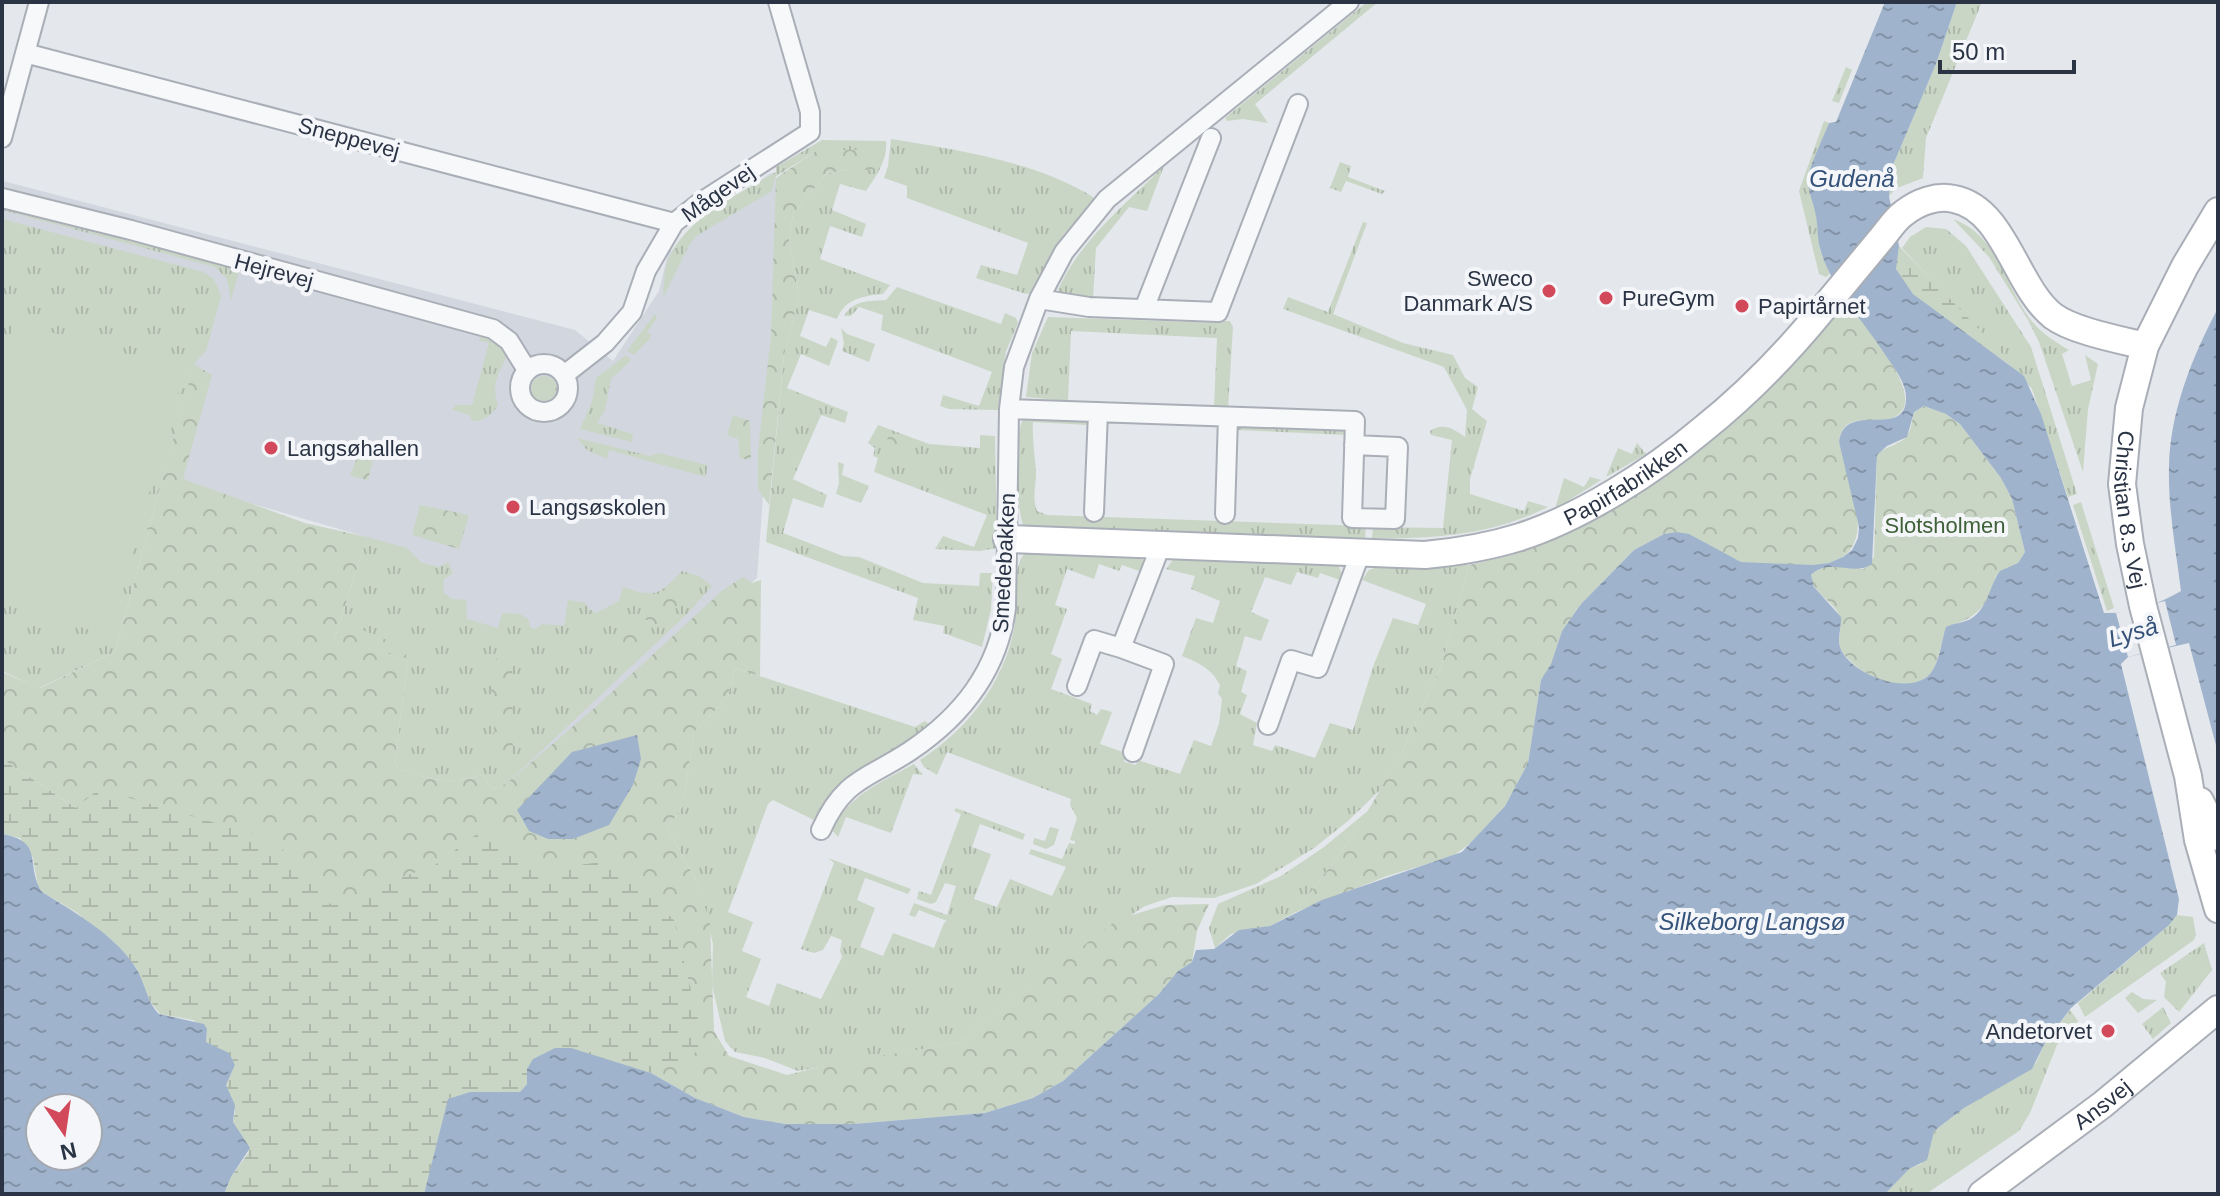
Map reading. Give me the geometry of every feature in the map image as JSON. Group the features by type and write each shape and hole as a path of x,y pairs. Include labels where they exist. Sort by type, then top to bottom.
{"street":[{"path":"2,138 39,2"},
{"name":"Mågevej","path":"564,375 605,343 632,312 646,271 674,223 698,204 810,132 810,112 778,2"},
{"name":"Smedebakken","path":"821,830 831,807 852,784 948,723 972,697 993,660 1003,635 1006,608 1009,409 1014,367 1039,299 1064,252 1107,199 1349,2"},
{"name":"Sneppevej","path":"25,53 674,223"},
{"path":"1039,299 1089,307 1218,312 1298,104"},
{"path":"1144,309 1211,138"},
{"name":"Papirfabrikken","path":"1007,539 1425,555 1460,552 1522,536 1581,509 1670,455 1704,429 1791,347 1902,213 1934,197 1954,198 1985,214 2035,297 2055,317 2100,335 2145,346"},
{"name":"Hejrevej","path":"2,198 493,329 509,341 527,370"},
{"name":"Christian 8.s Vej","path":"2218,211 2185,266 2145,346 2129,408 2122,484 2143,606 2188,776 2198,840 2218,909"},
{"path":"544,364 556,367 564,375 568,387 566,400 557,409 544,413 530,408 521,397 520,383 527,370 544,364"},
{"path":"1009,409 1355,421 1354,445 1352,518 1395,519 1398,447 1354,445"},
{"path":"1094,512 1098,412"},
{"path":"1225,514 1228,417"},
{"path":"1121,648 1161,545"},
{"path":"1268,725 1291,660 1318,668 1360,554"},
{"path":"1077,686 1094,640 1164,664 1133,752"},
{"name":"Christian 8.s Vej","path":"2188,776 2218,837"},
{"name":"Ansvej","path":"1982,1194 2102,1105 2218,1009"}],"shaded area":[{"name":"Langsøskolen","path":"776,172 776,321 757,578 509,795 363,536 167,479 2,666 3,181 575,330 613,361 659,291 668,253 769,174"}],"green space":[{"path":"1367,2 1378,2 1255,104 1268,123 1243,119 1227,121 1225,118"},
{"path":"1957,2 1982,2 1926,138 1923,178 1897,188 1889,196 1893,165 1936,64"},
{"path":"1846,67 1852,70 1839,103 1832,101"},
{"path":"1824,121 1829,123 1808,180 1820,251 1830,274 1826,277 1819,274 1799,191"},
{"path":"891,139 1021,166 1070,185 1093,197 1094,202 1064,234 1030,293 1026,294 976,278 981,265 1017,275 1028,243 907,198 907,186 884,178"},
{"path":"822,140 886,141 883,161 866,191 840,184 832,210 866,224 862,237 830,226 820,259 890,285 883,294 850,303 837,319 809,310 800,336 826,347 831,337 838,341 829,366 801,354 787,388 848,412 845,423 821,415 793,479 827,495 823,508 793,498 783,533 843,556 859,557 923,583 979,586 980,573 993,573 991,609 982,647 943,633 944,626 913,620 918,598 766,542 784,355 799,296 789,241 793,214 826,174 849,169 874,169 816,151 775,177 772,191 698,235 689,245 663,298 668,260 687,231 715,208"},
{"path":"885,149 882,161 874,170 849,169 826,174 793,214 789,241 799,296 784,355 769,505 758,489 758,450 771,336 776,178 816,151"},
{"path":"1340,162 1351,166 1348,177 1385,191 1382,194 1346,181 1341,192 1330,188"},
{"path":"1164,166 1147,211 1129,207 1096,248 1093,298 1063,296 1058,290 1078,255"},
{"path":"2,204 240,267 231,300 227,279 215,267 2,210"},
{"path":"2,219 203,272 214,279 221,296 206,351 194,364 115,652 39,688 2,671"},
{"path":"1953,219 1980,236 1999,262 2030,319 2069,350 2062,354 2072,386 2091,380 2085,355 2098,364 2088,409 2083,472 2039,342 2028,320 1989,257"},
{"path":"1363,222 1367,223 1333,314 1403,343 1453,355 1465,378 1478,387 1472,409 1487,421 1470,479 1470,494 1524,511 1528,501 1548,507 1505,524 1462,533 1418,538 1372,538 1373,527 1443,528 1452,440 1431,435 1430,431 1444,427 1465,437 1467,410 1444,367 1283,309 1288,297 1328,312"},
{"path":"1926,227 1946,229 1966,246 2031,347 2077,494 2068,497 2032,389 1902,248 1910,237"},
{"path":"1899,246 2024,376 1934,312 1904,284 1897,271"},
{"path":"897,287 1001,324 1005,313 1016,318 1018,323 1006,351 998,410 940,406 943,395 979,406 992,372 881,330 883,315 859,307 851,316 844,316 857,304 886,300"},
{"path":"1834,310 1856,311 1897,373 1905,399 1903,409 1896,416 1887,420 1857,421 1843,430 1839,442 1854,493 1858,528 1854,544 1844,556 1810,566 1741,562 1676,532 1664,534 1634,550 1581,604 1562,631 1551,665 1541,680 1528,763 1505,806 1472,842 1453,856 1387,876 1296,912 1355,833 1403,750 1442,664 1469,565 1511,555 1562,535 1646,485"},
{"path":"655,314 657,318 647,332 651,337 634,355 627,351"},
{"path":"1048,317 1230,321 1233,327 1228,409 1214,408 1217,338 1071,331 1068,401 1026,397 1032,353"},
{"path":"16,322 185,371 107,635 2,604 2,370"},
{"path":"841,328 847,334 875,344 869,362 842,351"},
{"path":"482,336 498,341 508,352 497,377 498,405 487,417 472,421 470,415 452,410 456,405 472,405 489,343 479,340"},
{"path":"626,355 631,360 611,379 605,410 597,423 633,434 632,442 580,429 592,402 596,378"},
{"path":"194,364 212,375 183,479 305,523 367,537 335,637 341,638 345,623 407,648 406,658 346,640 408,662 394,766 406,771 448,780 482,775 492,789 506,784 723,590 743,577 752,583 761,580 760,676 735,668 728,697 694,732 683,806 667,828 698,884 710,923 714,1031 729,1056 787,1075 832,1064 958,1043 1127,912 1132,915 1165,905 1209,904 1197,931 1192,962 1178,971 1159,994 1063,1081 1033,1098 985,1113 853,1124 785,1124 744,1117 695,1098 651,1073 555,1048 520,1092 470,1092 448,1099 76,808 2,759 2,672 40,688 115,652"},
{"path":"544,376 553,380 557,389 553,398 544,402 535,398 531,389 535,380"},
{"name":"Slotsholmen","path":"1924,406 1946,414 1960,424 2001,478 2012,499 2025,552 2018,563 1996,576 1989,596 1979,610 1966,620 1947,627 1930,674 1920,681 1896,684 1870,675 1849,660 1839,643 1839,615 1818,592 1811,575 1829,566 1864,569 1874,557 1877,455 1907,436 1914,412"},
{"path":"733,415 750,421 751,459 740,459 738,439 727,435"},
{"path":"1025,416 1087,418 1090,421 1088,425 1033,422 1035,501 1037,511 1047,515 1366,526 1365,538 1023,525 1016,469 1018,437"},
{"path":"878,425 929,444 980,448 980,435 995,436 997,548 980,551 935,549 943,536 974,547 987,515 874,472 878,458 873,456 875,448 868,443"},
{"path":"1236,425 1351,430 1347,435 1236,430"},
{"path":"889,435 901,440 893,461 881,457"},
{"path":"577,438 650,456 658,453 707,465 706,477 609,450 607,459 587,450"},
{"path":"1637,443 1646,454 1606,477 1618,448 1632,454"},
{"path":"358,455 373,460 368,480 350,476"},
{"path":"838,462 844,464 842,475 869,486 861,503 836,494"},
{"path":"1590,477 1601,480 1555,509 1564,478 1584,487"},
{"path":"2081,502 2114,608 2107,611 2073,505"},
{"path":"420,505 469,515 459,549 412,535"},
{"path":"367,537 407,548 422,563 439,567 448,562 453,573 444,579 443,592 452,599 466,600 467,619 498,628 502,613 520,614 528,619 530,627 536,629 542,624 564,626 568,600 586,603 596,613 619,601 623,587 643,593 657,592 682,571 699,576 712,586 687,614 506,784 492,789 482,775 438,780 394,766 408,662 335,637"},
{"path":"1025,553 1135,553 1144,562 1145,573 1122,565 1119,571 1099,564 1094,579 1067,569 1055,605 1067,609 1051,654 1062,659 1051,689 1092,704 1090,711 1097,715 1101,709 1112,712 1100,744 1126,753 1124,762 1136,765 1138,760 1180,774 1194,740 1211,746 1219,724 1220,685 1204,667 1182,656 1196,618 1213,623 1220,601 1191,589 1195,576 1166,569 1175,557 1336,563 1343,581 1320,573 1318,578 1297,572 1291,585 1265,577 1251,612 1269,620 1261,641 1245,636 1236,666 1247,671 1241,692 1247,695 1240,714 1257,723 1253,745 1272,751 1275,745 1315,758 1330,723 1353,730 1374,664 1393,618 1418,625 1426,604 1362,580 1369,570 1382,565 1469,565 1442,664 1403,750 1381,789 1314,848 1256,884 1214,898 1172,897 1145,906 1131,915 1127,913 958,1043 798,1071 765,1058 735,1052 725,1041 712,985 713,944 698,884 667,828 683,806 694,732 728,697 735,668 915,727 925,721 931,726 829,796 814,820 773,800 768,804 728,912 753,922 742,951 761,959 746,997 769,1006 777,983 821,999 842,957 842,940 831,936 823,950 814,953 801,949 834,863 828,858 911,889 908,894 865,878 857,900 875,908 860,947 883,956 893,933 934,948 947,921 919,910 915,917 909,915 914,903 947,915 956,886 945,883 936,902 931,904 917,899 919,891 931,895 961,814 954,811 956,808 1025,834 1023,840 980,824 972,847 991,854 974,899 997,907 1010,879 1052,896 1066,867 1029,854 1031,849 1062,859 1069,843 1075,844 1070,840 1077,818 1070,805 1071,799 947,752 937,775 924,767 920,760 971,716 997,678 1012,636 1018,566"},
{"path":"662,590 681,600 671,616 656,629 640,614"},
{"path":"638,619 651,639 644,645 641,654 624,654 614,638"},
{"path":"497,656 512,657 513,755 496,757 491,686"},
{"path":"2,759 76,808 99,789 274,840 330,904 435,865 489,825 537,870 610,861 674,920 705,1048 651,1073 616,1061 527,1069 527,1084 520,1092 470,1092 449,1099 424,1194 224,1194 231,1177 249,1152 233,1122 235,1112 226,1085 235,1065 229,1054 206,1042 207,1029 193,1020 160,1014 150,1001 136,967 115,944 76,912 42,892 33,858 20,838 2,834"},
{"path":"914,764 923,775 913,774 891,833 846,817 838,837 832,830 856,799"},
{"path":"1369,810 1296,912 1270,926 1231,934 1215,948 1209,928 1218,904 1281,876 1324,847"},
{"path":"1050,827 1059,829 1054,845 1046,849 1033,844 1034,838 1045,841"},
{"path":"2177,915 2193,917 2194,940 2085,1017 2078,1003"},
{"path":"2204,943 2212,970 2179,1012 2164,997 2166,982 2160,973"},
{"path":"2132,992 2143,999 2157,1000 2138,1013 2125,998"},
{"path":"2163,1007 2171,1023 2153,1039 2142,1024"},
{"path":"2070,1010 2078,1021 2057,1045 2030,1113 2019,1131 1926,1194 1885,1194 1909,1169 1921,1164 1934,1131 1964,1108 2036,1063 2046,1041"}],"water":[{"name":"Silkeborg Langsø","path":"1885,2 1957,2 1936,64 1893,165 1889,196 1899,246 1896,269 1913,294 2024,376 2041,414 2104,613 2144,607 2181,591 2170,498 2170,446 2184,385 2218,308 2218,753 2189,643 2128,657 2121,664 2179,899 2177,915 2071,1008 2046,1041 2032,1069 1964,1108 1934,1131 1927,1160 1909,1169 1885,1194 424,1194 448,1099 470,1092 520,1092 527,1084 527,1069 533,1059 555,1048 571,1048 651,1073 695,1098 744,1117 785,1124 853,1124 985,1113 1033,1098 1063,1081 1159,994 1178,971 1192,962 1196,950 1214,949 1239,930 1270,926 1322,900 1462,852 1505,806 1528,763 1541,680 1551,664 1562,631 1581,604 1634,550 1664,534 1676,532 1689,534 1741,562 1813,565 1829,563 1852,550 1859,527 1839,442 1844,429 1852,423 1896,417 1903,411 1906,393 1898,373 1840,290 1820,248 1808,175 1829,123 1836,122","holes":["1924,406 1946,414 1960,424 2001,478 2012,499 2025,552 2018,563 2000,571 1978,613 1969,620 1946,627 1938,658 1930,674 1920,681 1895,683 1867,673 1846,657 1839,643 1841,617 1814,587 1811,575 1826,568 1857,569 1872,564 1877,455 1887,446 1907,437 1914,412"]},
{"path":"637,735 641,759 633,785 609,825 573,839 548,839 529,831 517,810 572,752"},
{"path":"2,834 15,837 29,848 42,892 92,924 125,953 138,971 159,1014 204,1024 207,1029 206,1042 229,1053 235,1065 226,1085 235,1105 233,1122 250,1148 224,1194 2,1194"}],"pier":[{"path":"2165,601 2176,645 2128,657 2116,613"}],"place":[{"name":"Sweco Danmark A/S","path":"1549,291"},
{"name":"PureGym","path":"1606,298"},
{"name":"Papirtårnet","path":"1742,306"},
{"name":"Langsøhallen","path":"271,448"},
{"name":"Langsøskolen","path":"513,507"},
{"name":"Andetorvet","path":"2108,1031"}],"water label":[{"name":"Gudenå","path":"1852,178"},
{"name":"Lyså","path":"2133,632"}]}
